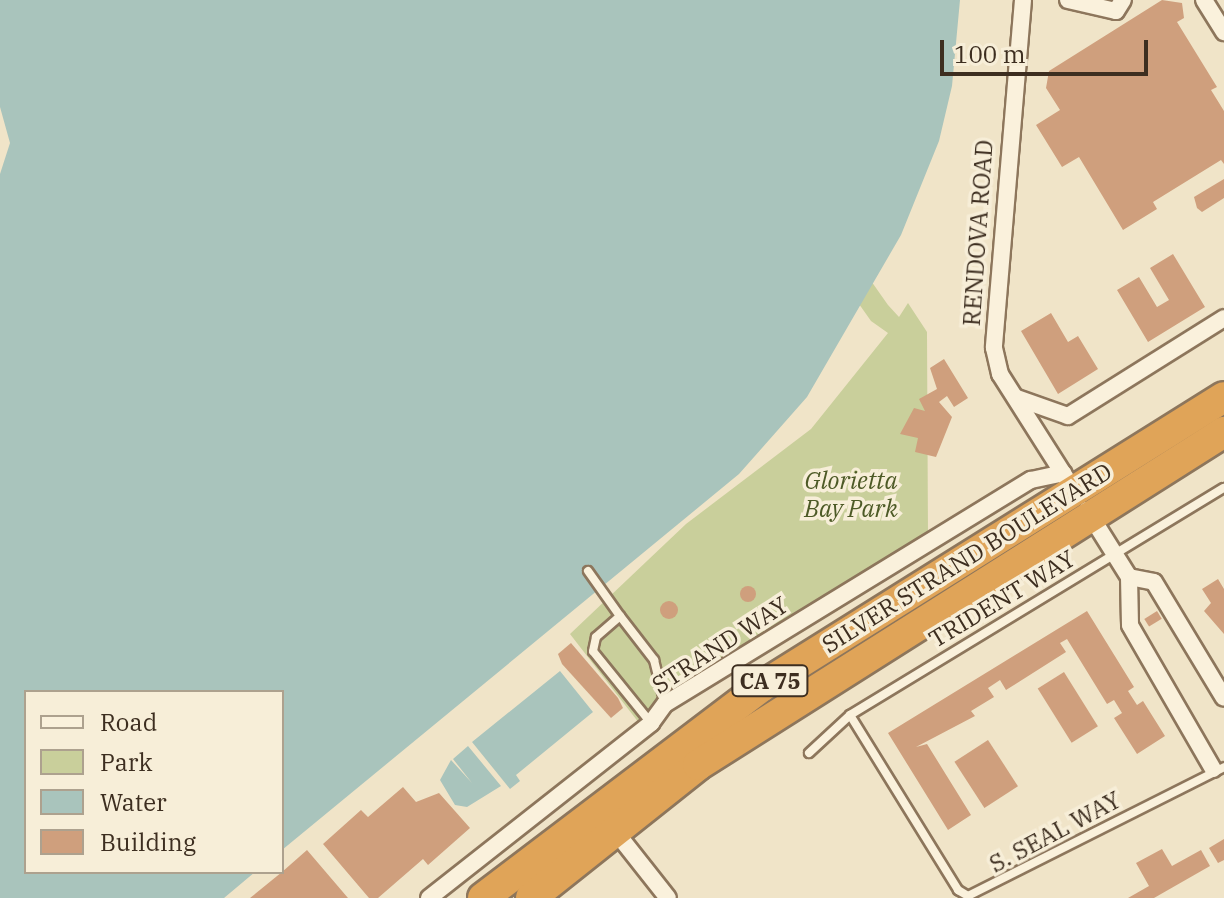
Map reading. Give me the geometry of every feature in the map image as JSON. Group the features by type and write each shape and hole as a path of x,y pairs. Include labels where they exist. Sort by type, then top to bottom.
{"highway":[{"name":"SILVER STRAND BOULEVARD","path":"483,898 750,695 1068,481 1224,397"},
{"name":"SILVER STRAND BOULEVARD","path":"531,898 615,831 795,700 1224,432"}],"street":[{"name":"RENDOVA ROAD","path":"1023,0 993,328 1000,374 1129,577"},
{"path":"1068,0 1116,11 1123,0"},
{"path":"1204,0 1224,32"},
{"path":"1015,398 1068,416 1224,318"},
{"name":"STRAND WAY","path":"429,898 651,723 665,704 692,692 1031,480 1068,481"},
{"path":"1219,768 1130,625 1129,577 1154,582 1224,698"},
{"path":"615,831 668,898"}],"lane":[{"name":"TRIDENT WAY","path":"809,753 850,715 1224,488"},
{"path":"588,571 654,660 665,704"},
{"path":"620,616 596,637 593,651 651,723"},
{"name":"S. SEAL WAY","path":"850,715 958,890 968,896 1219,768"}],"green space":[{"name":"Glorietta Bay Park","path":"838,234 888,305 899,317 908,303 927,332 928,536 639,723 570,634 686,524 811,429 888,333 871,321 818,246"}],"water":[{"path":"0,0 960,0 952,86 939,141 901,235 807,397 739,474 284,848 284,690 24,690 24,874 253,874 224,898 0,898 0,174 10,143 0,107"},
{"path":"560,671 593,712 516,775 520,781 510,789 472,742"},
{"path":"468,746 501,786 467,807 455,805 440,780 451,760 472,783 453,759"}],"building":[{"path":"1162,0 1182,3 1184,18 1177,22 1217,87 1211,90 1224,111 1224,164 1221,160 1153,202 1157,209 1123,230 1079,157 1062,167 1036,125 1060,110 1046,88 1049,71"},
{"path":"1224,179 1224,198 1202,212 1197,208 1194,197"},
{"path":"1173,254 1205,307 1148,342 1117,290 1139,277 1157,307 1169,300 1150,268"},
{"path":"1051,313 1068,342 1078,336 1098,369 1058,394 1021,331"},
{"path":"944,359 968,398 954,407 947,396 939,402 952,417 936,457 915,452 918,438 900,434 914,408 925,411 919,399 937,389 930,368"},
{"path":"1218,579 1224,589 1224,634 1204,611 1211,603 1202,589"},
{"path":"748,586 754,588 754,600 748,602 742,600 740,594 742,588"},
{"path":"665,601 673,601 678,610 676,617 665,619 660,614 660,606"},
{"path":"1087,611 1134,687 1128,691 1137,705 1143,701 1165,736 1137,754 1114,718 1122,713 1114,700 1107,704 1067,639 1060,643 1066,652 1006,690 1000,680 988,688 994,697 971,711 975,716 916,747 927,744 971,815 948,830 888,733"},
{"path":"1157,611 1162,619 1149,627 1144,619"},
{"path":"571,643 618,698 623,708 611,718 562,664 558,654"},
{"path":"1064,672 1098,726 1072,743 1038,688"},
{"path":"988,740 1018,786 984,808 954,762"},
{"path":"403,787 416,802 439,793 470,828 428,865 423,859 378,898 369,898 323,844 361,810 368,817"},
{"path":"1224,839 1224,860 1218,863 1209,848"},
{"path":"1162,849 1172,866 1201,850 1210,866 1154,898 1128,898 1149,886 1136,863"},
{"path":"307,850 348,898 250,898 280,874 284,874 284,870"}]}
